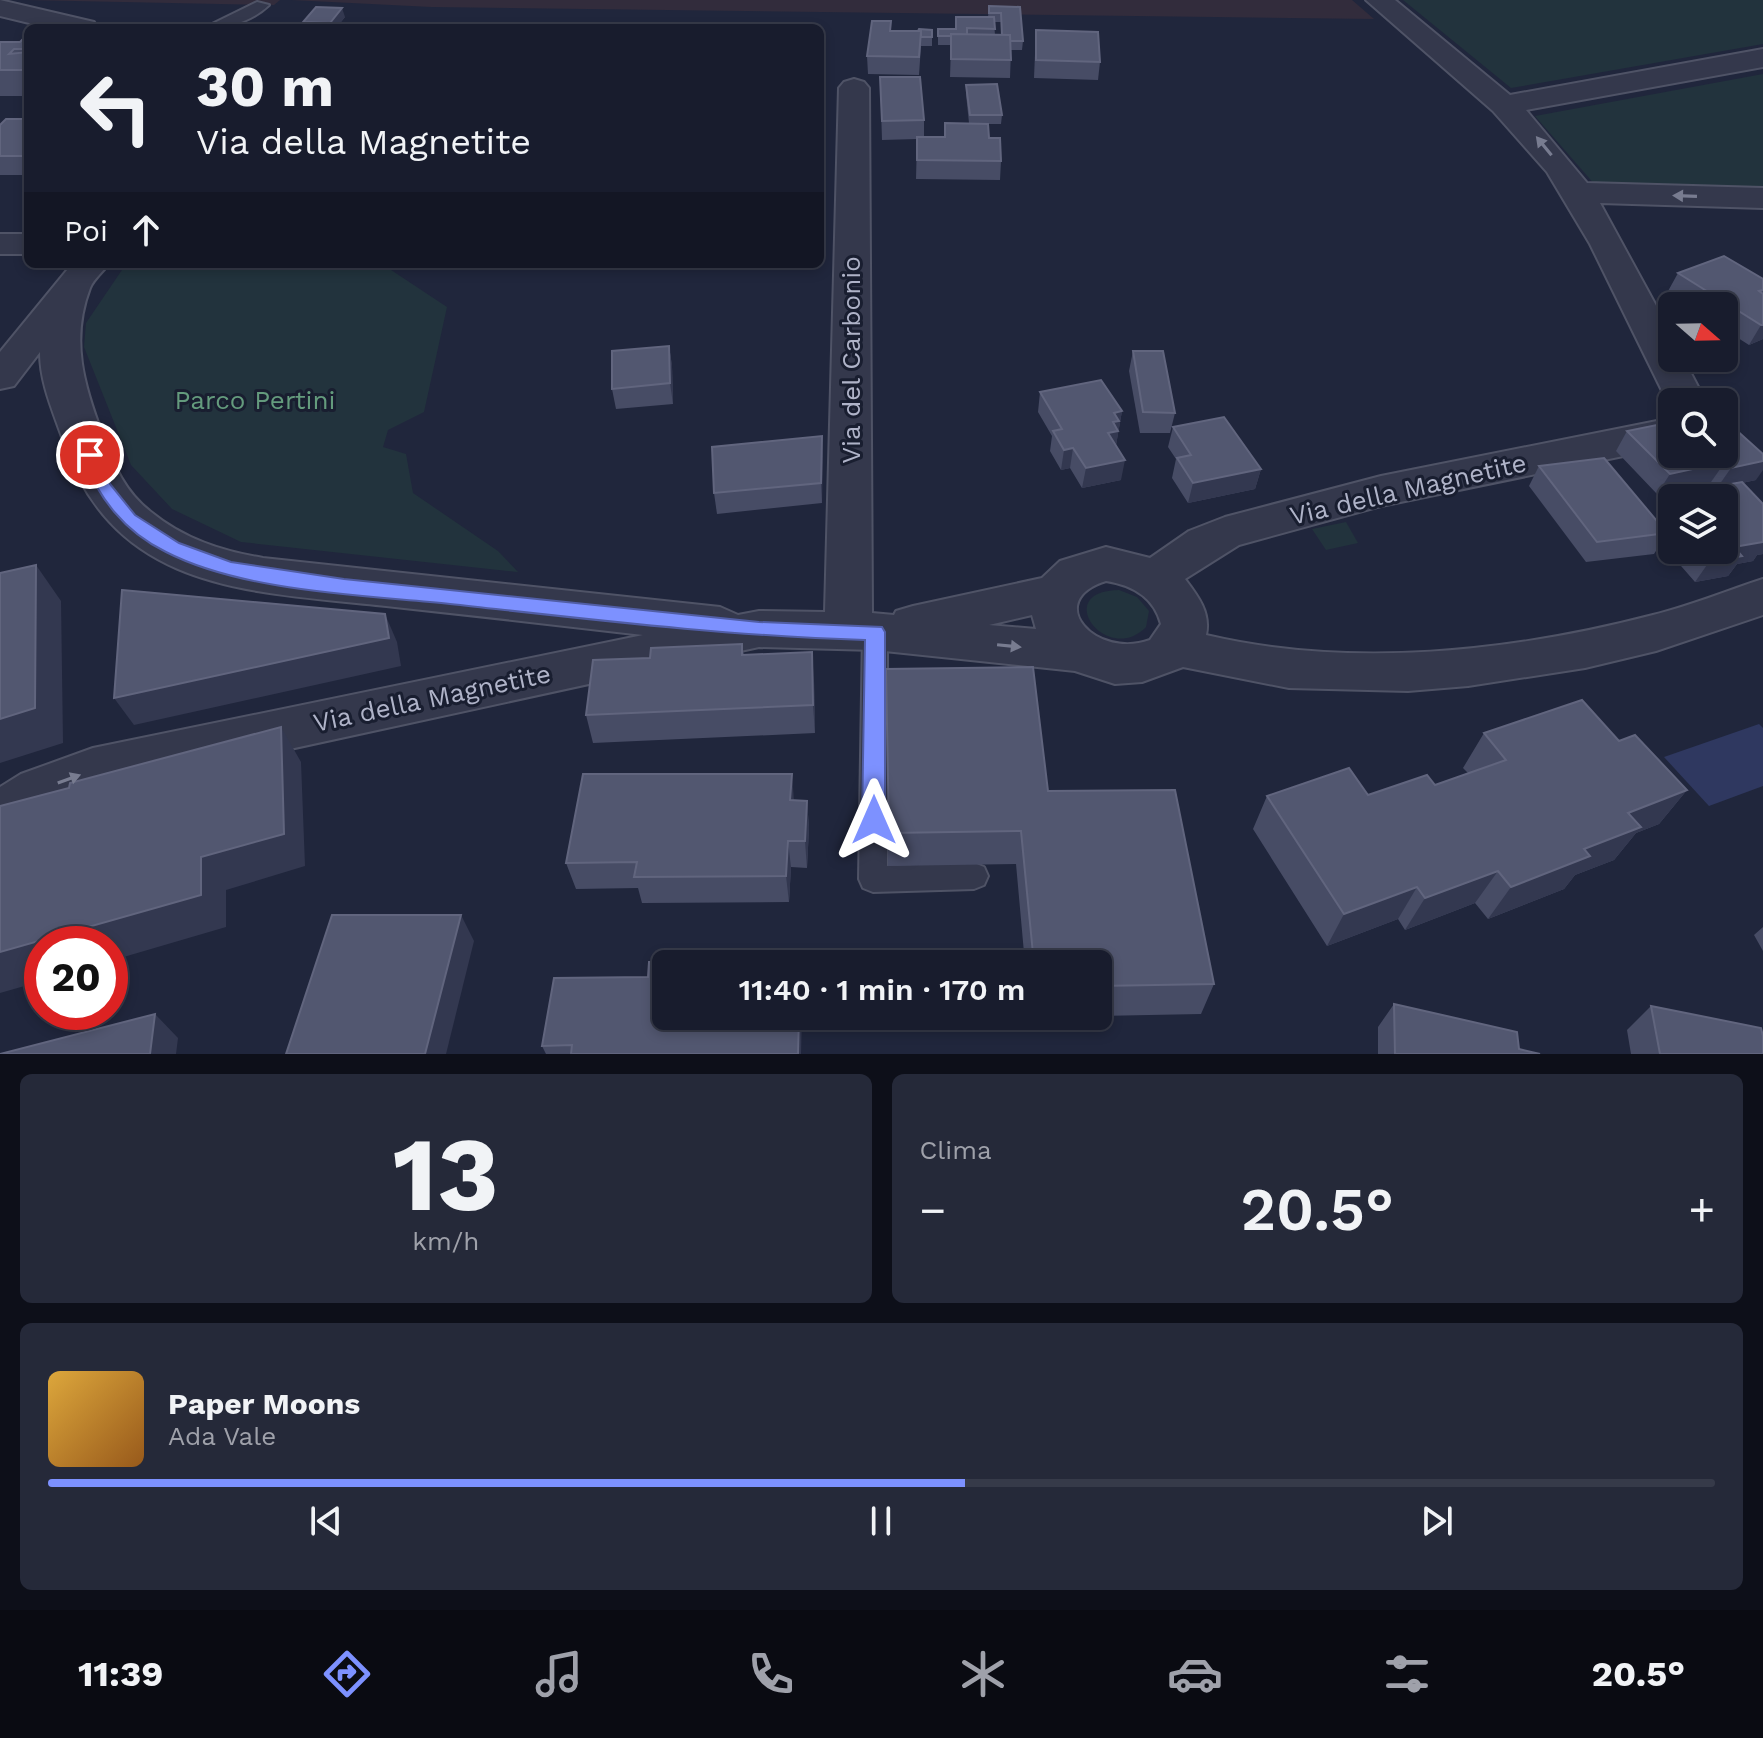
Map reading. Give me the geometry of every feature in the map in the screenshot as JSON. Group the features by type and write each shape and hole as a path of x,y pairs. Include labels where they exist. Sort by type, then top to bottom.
{"street":[{"path":"1379,0 1504,105 1537,138 1578,193 1679,388"},
{"path":"0,8 67,24"},
{"path":"1504,105 1763,58"},
{"name":"Via del Carbonio","path":"854,88 861,632"},
{"path":"1578,193 1763,198"},
{"path":"0,244 24,244"},
{"path":"82,277 57,343 61,372 98,477 129,520 145,531 201,560 244,572 344,586 759,629"},
{"path":"2,375 82,277"},
{"path":"2,375 35,363 61,372"},
{"name":"Via della Magnetite","path":"1155,577 1205,542 1225,533 1381,491 1658,435"},
{"path":"1098,565 1127,567 1155,577 1169,587 1184,614 1183,628 1175,646 1154,660 1118,665 1082,653 1058,631 1052,604 1056,592 1080,570 1098,565"},
{"name":"Via della Magnetite","path":"861,632 1056,592"},
{"path":"1175,646 1209,656 1291,667 1363,671 1430,668 1539,656 1606,644 1664,630 1763,597"},
{"name":"Via della Magnetite","path":"0,815 40,790 93,770 759,629 861,632 1082,653"}],"lane":[{"path":"236,24 262,5"},
{"path":"223,24 243,17"},
{"path":"861,632 873,879 974,876"}],"shaded area":[{"path":"25,0 280,0 274,5"},
{"path":"291,0 1352,0 1374,19 431,7"}],"green space":[{"path":"1403,0 1763,0 1763,44 1511,88"},
{"path":"1763,74 1763,190 1596,186 1535,116"},
{"name":"Parco Pertini","path":"123,268 388,268 447,307 424,412 388,430 383,447 406,454 413,493 498,551 518,572 241,542 172,509 131,465 84,347 86,323"},
{"path":"1346,522 1358,543 1326,550 1312,529"},
{"path":"1119,590 1137,597 1149,611 1146,627 1131,637 1116,638 1102,633 1092,624 1087,613 1089,602 1099,594"}],"water":[{"path":"1759,724 1763,728 1763,786 1709,806 1664,757"}],"building":[{"path":"989,6 1020,7 1023,41 1010,41 1010,35 1002,35 1001,13 989,13"},
{"path":"316,7 342,8 330,23 303,22"},
{"path":"956,17 994,17 995,29 967,28 967,35 938,36 938,29 956,29"},
{"path":"872,21 891,21 890,31 921,31 919,57 867,56"},
{"path":"919,29 932,30 932,37 921,37"},
{"path":"1036,30 1098,32 1100,62 1036,60"},
{"path":"951,34 1010,35 1011,60 951,59"},
{"path":"24,38 24,49 14,49 9,54 24,52 24,70 0,70 0,42 20,42"},
{"path":"880,77 920,77 924,120 882,121"},
{"path":"997,84 1002,115 970,115 966,85"},
{"path":"6,119 24,119 24,156 0,156 0,125"},
{"path":"945,123 988,124 989,138 1000,138 1001,161 917,160 917,137 945,137"},
{"path":"1724,256 1763,279 1763,290 1759,291 1763,294 1763,325 1738,311 1738,292 1708,292 1678,273"},
{"path":"669,346 670,383 612,389 612,351"},
{"path":"1133,351 1163,351 1175,413 1143,412"},
{"path":"1101,380 1122,411 1114,413 1119,421 1113,422 1118,431 1108,433 1125,460 1086,468 1073,448 1064,450 1053,431 1062,429 1040,392"},
{"path":"1224,417 1261,469 1193,483 1177,458 1191,455 1173,427"},
{"path":"1658,425 1658,462 1627,431"},
{"path":"1738,432 1763,454 1763,461 1738,466"},
{"path":"822,436 821,483 714,493 712,447"},
{"path":"1604,458 1658,522 1658,534 1597,542 1539,466"},
{"path":"1664,468 1698,468 1670,474"},
{"path":"1742,482 1763,504 1763,542 1738,546 1738,484 1731,484"},
{"path":"36,565 35,708 0,719 0,573"},
{"path":"122,590 385,614 389,638 114,698"},
{"path":"742,644 742,655 812,652 813,705 586,715 593,660 650,658 651,648"},
{"path":"1033,667 1048,791 1175,790 1214,984 1112,986 1112,950 1033,950 1021,831 889,833 886,669"},
{"path":"1582,700 1619,741 1635,735 1687,790 1628,813 1641,827 1584,849 1590,856 1511,887 1498,871 1425,898 1417,887 1344,914 1267,796 1349,768 1368,795 1427,775 1435,785 1506,760 1484,733"},
{"path":"281,727 284,834 201,857 201,895 92,926 24,926 24,945 0,952 0,806 69,788 70,783"},
{"path":"583,774 792,774 790,800 807,801 805,841 788,841 786,876 634,877 637,862 566,863"},
{"path":"332,915 461,915 425,1054 286,1054"},
{"path":"649,962 652,962 652,1030 799,1030 798,1054 571,1054 572,1045 542,1046 554,978 648,977"},
{"path":"1394,1004 1517,1032 1519,1049 1540,1054 1395,1054"},
{"path":"1651,1006 1761,1028 1763,1054 1660,1054"},
{"path":"155,1014 150,1054 0,1054 93,1030 128,1030 128,1021"}],"route":[{"path":"90,455 103,486 129,520 172,548 229,569 344,586 759,629 875,632 874,820"}]}
